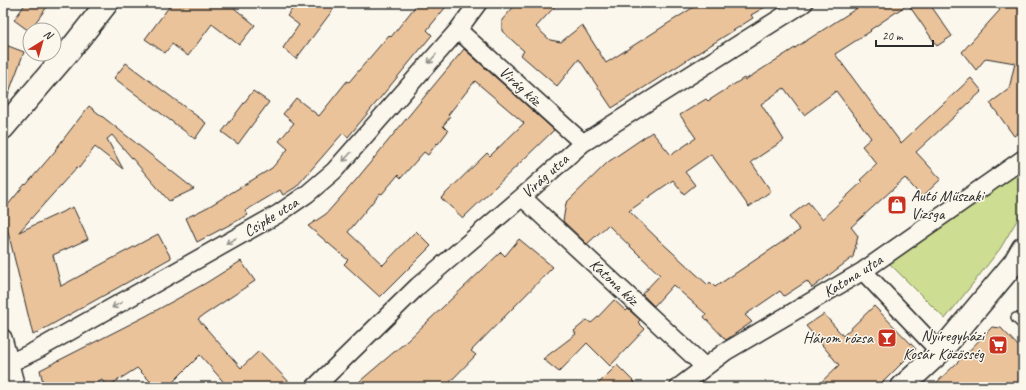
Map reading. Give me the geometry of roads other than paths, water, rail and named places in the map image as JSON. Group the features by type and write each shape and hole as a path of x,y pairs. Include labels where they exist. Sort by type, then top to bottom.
{"street":[{"path":"3,128 70,50 107,3"},
{"name":"Csipke utca","path":"10,363 42,347 265,222 307,194 334,171 458,30 478,3"},
{"name":"Virág utca","path":"315,387 418,286 522,197 583,142 804,3"},
{"name":"Virág köz","path":"458,30 583,142"},
{"name":"Katona utca","path":"679,387 725,352 863,271 1023,159"},
{"name":"Katona köz","path":"522,197 705,366"},
{"path":"902,387 940,352 1015,262 1023,248"},
{"path":"863,271 940,352"},
{"path":"3,338 16,387"}],"lane":[{"path":"1016,318 1023,325"}],"place":[{"name":"Autó Műszaki Vizsga","path":"897,205"},
{"name":"Három rózsa","path":"887,338"},
{"name":"Nyíregyházi Kosár Közösség","path":"998,345"}]}
